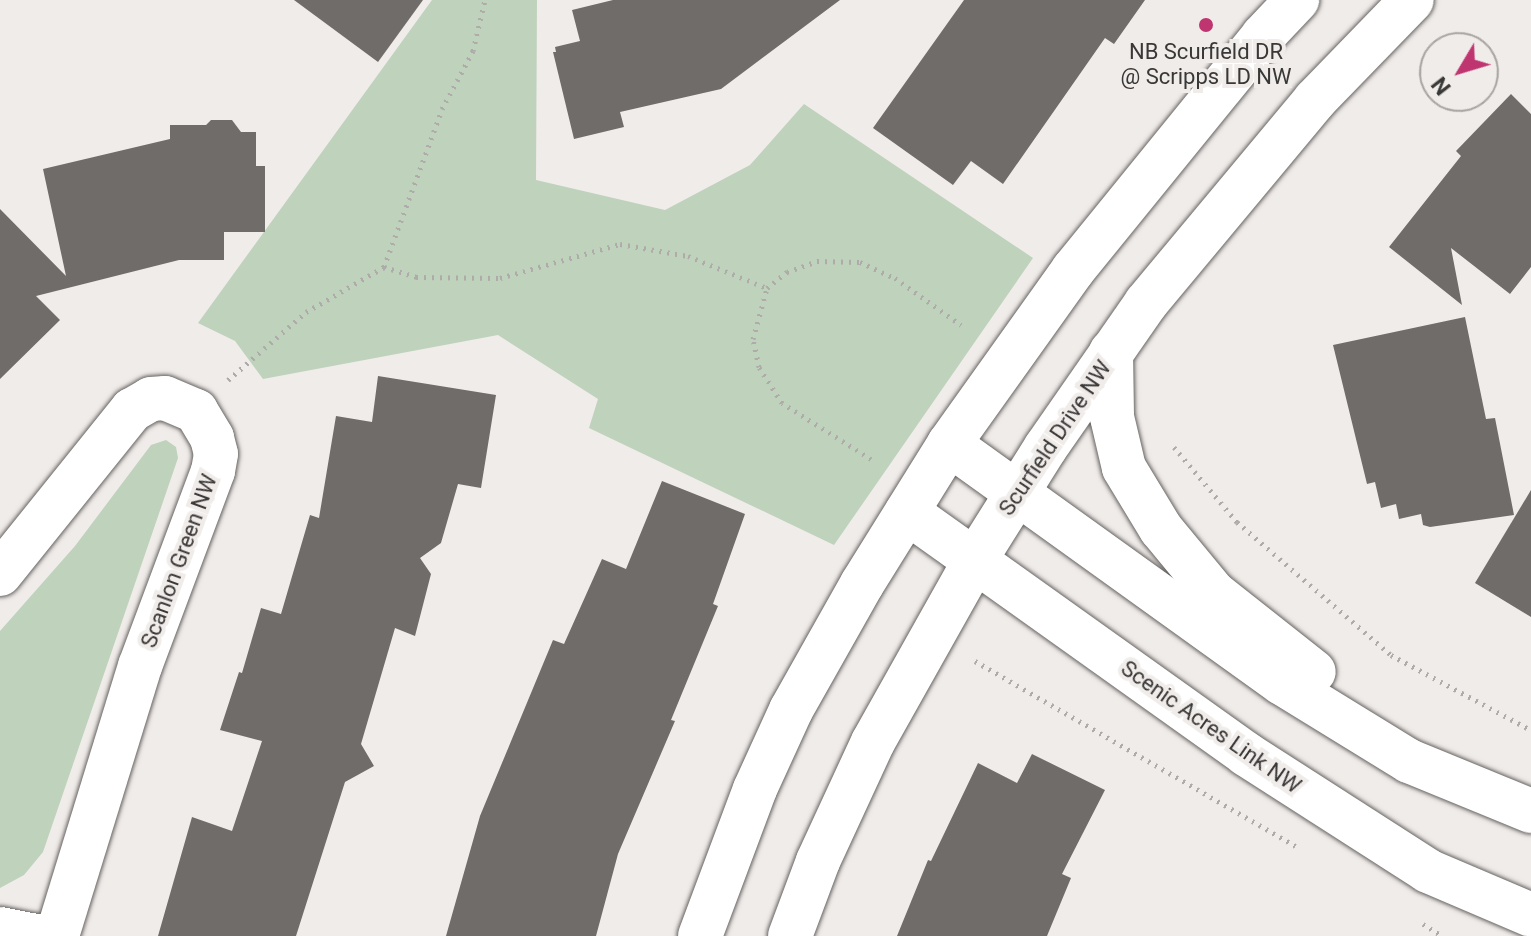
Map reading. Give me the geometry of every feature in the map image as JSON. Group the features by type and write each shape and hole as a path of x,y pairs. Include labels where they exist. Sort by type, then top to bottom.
{"street":[{"path":"700,936 755,789 791,710 949,444 1073,270 1263,36 1297,0"},
{"name":"Scurfield Drive NW","path":"790,936 818,861 873,742 975,560 1017,493 1146,303 1315,100 1412,0"},
{"path":"1111,352 1112,417 1124,468 1161,529 1214,593 1333,687 1409,761"},
{"path":"0,574 132,410 151,399 165,398 196,411"},
{"name":"Scanlon Green NW","path":"57,936 140,666 213,471 216,454 212,438 196,411"},
{"path":"949,444 1282,683 1409,761 1531,811"},
{"name":"Scenic Acres Link NW","path":"907,512 1246,754 1428,871 1531,915"},
{"path":"0,929 36,936"}],"path":[{"path":"196,411 258,351 306,312 384,267 442,109 473,51 485,0"},
{"path":"384,267 416,277 500,278 620,244 688,256 767,288"},
{"path":"871,459 782,403 759,367 753,339 767,288 787,272 817,261 860,262 895,278 961,325"},
{"path":"1174,447 1237,522 1391,655 1531,730"},
{"path":"975,661 1307,854"},
{"path":"1415,920 1442,936"}],"green space":[{"path":"432,0 537,0 536,180 665,210 750,165 804,104 1033,258 834,545 589,428 598,399 498,335 263,379 235,341 198,323"},
{"path":"166,440 176,447 178,458 43,852 24,875 0,888 0,631 75,546 151,445"}],"building":[{"path":"294,0 423,0 378,62"},
{"path":"613,0 840,0 721,89 620,112 624,127 574,139 553,52 556,52 555,47 580,41 572,10"},
{"path":"964,0 1145,0 1114,44 1105,38 1003,184 971,161 953,185 873,128"},
{"path":"1511,94 1531,114 1531,267 1510,294 1451,248 1462,305 1389,247 1461,156 1456,151 1494,112 1499,112 1499,106"},
{"path":"211,120 232,120 241,132 256,132 256,166 265,166 265,232 224,232 224,260 179,260 36,296 60,320 0,379 0,209 66,276 43,169 170,139 170,125 206,125"},
{"path":"1465,317 1486,419 1495,418 1514,515 1430,527 1423,525 1421,514 1399,519 1396,504 1381,508 1375,482 1367,484 1333,345"},
{"path":"378,376 496,395 481,488 458,484 441,543 420,558 431,574 415,636 395,628 361,744 374,766 345,782 296,936 158,936 192,817 232,831 262,741 220,730 239,672 242,673 261,608 281,614 310,515 319,518 336,416 372,422"},
{"path":"662,481 745,514 713,604 718,606 671,720 675,721 618,854 596,936 446,936 480,816 553,640 564,644 602,559 626,569"},
{"path":"1531,490 1531,617 1475,583"},
{"path":"1032,754 1105,790 1062,874 1071,878 1047,936 897,936 928,860 931,861 978,763 1017,783"}],"place":[{"name":"NB Scurfield DR @ Scripps LD NW","path":"1206,25"}]}
